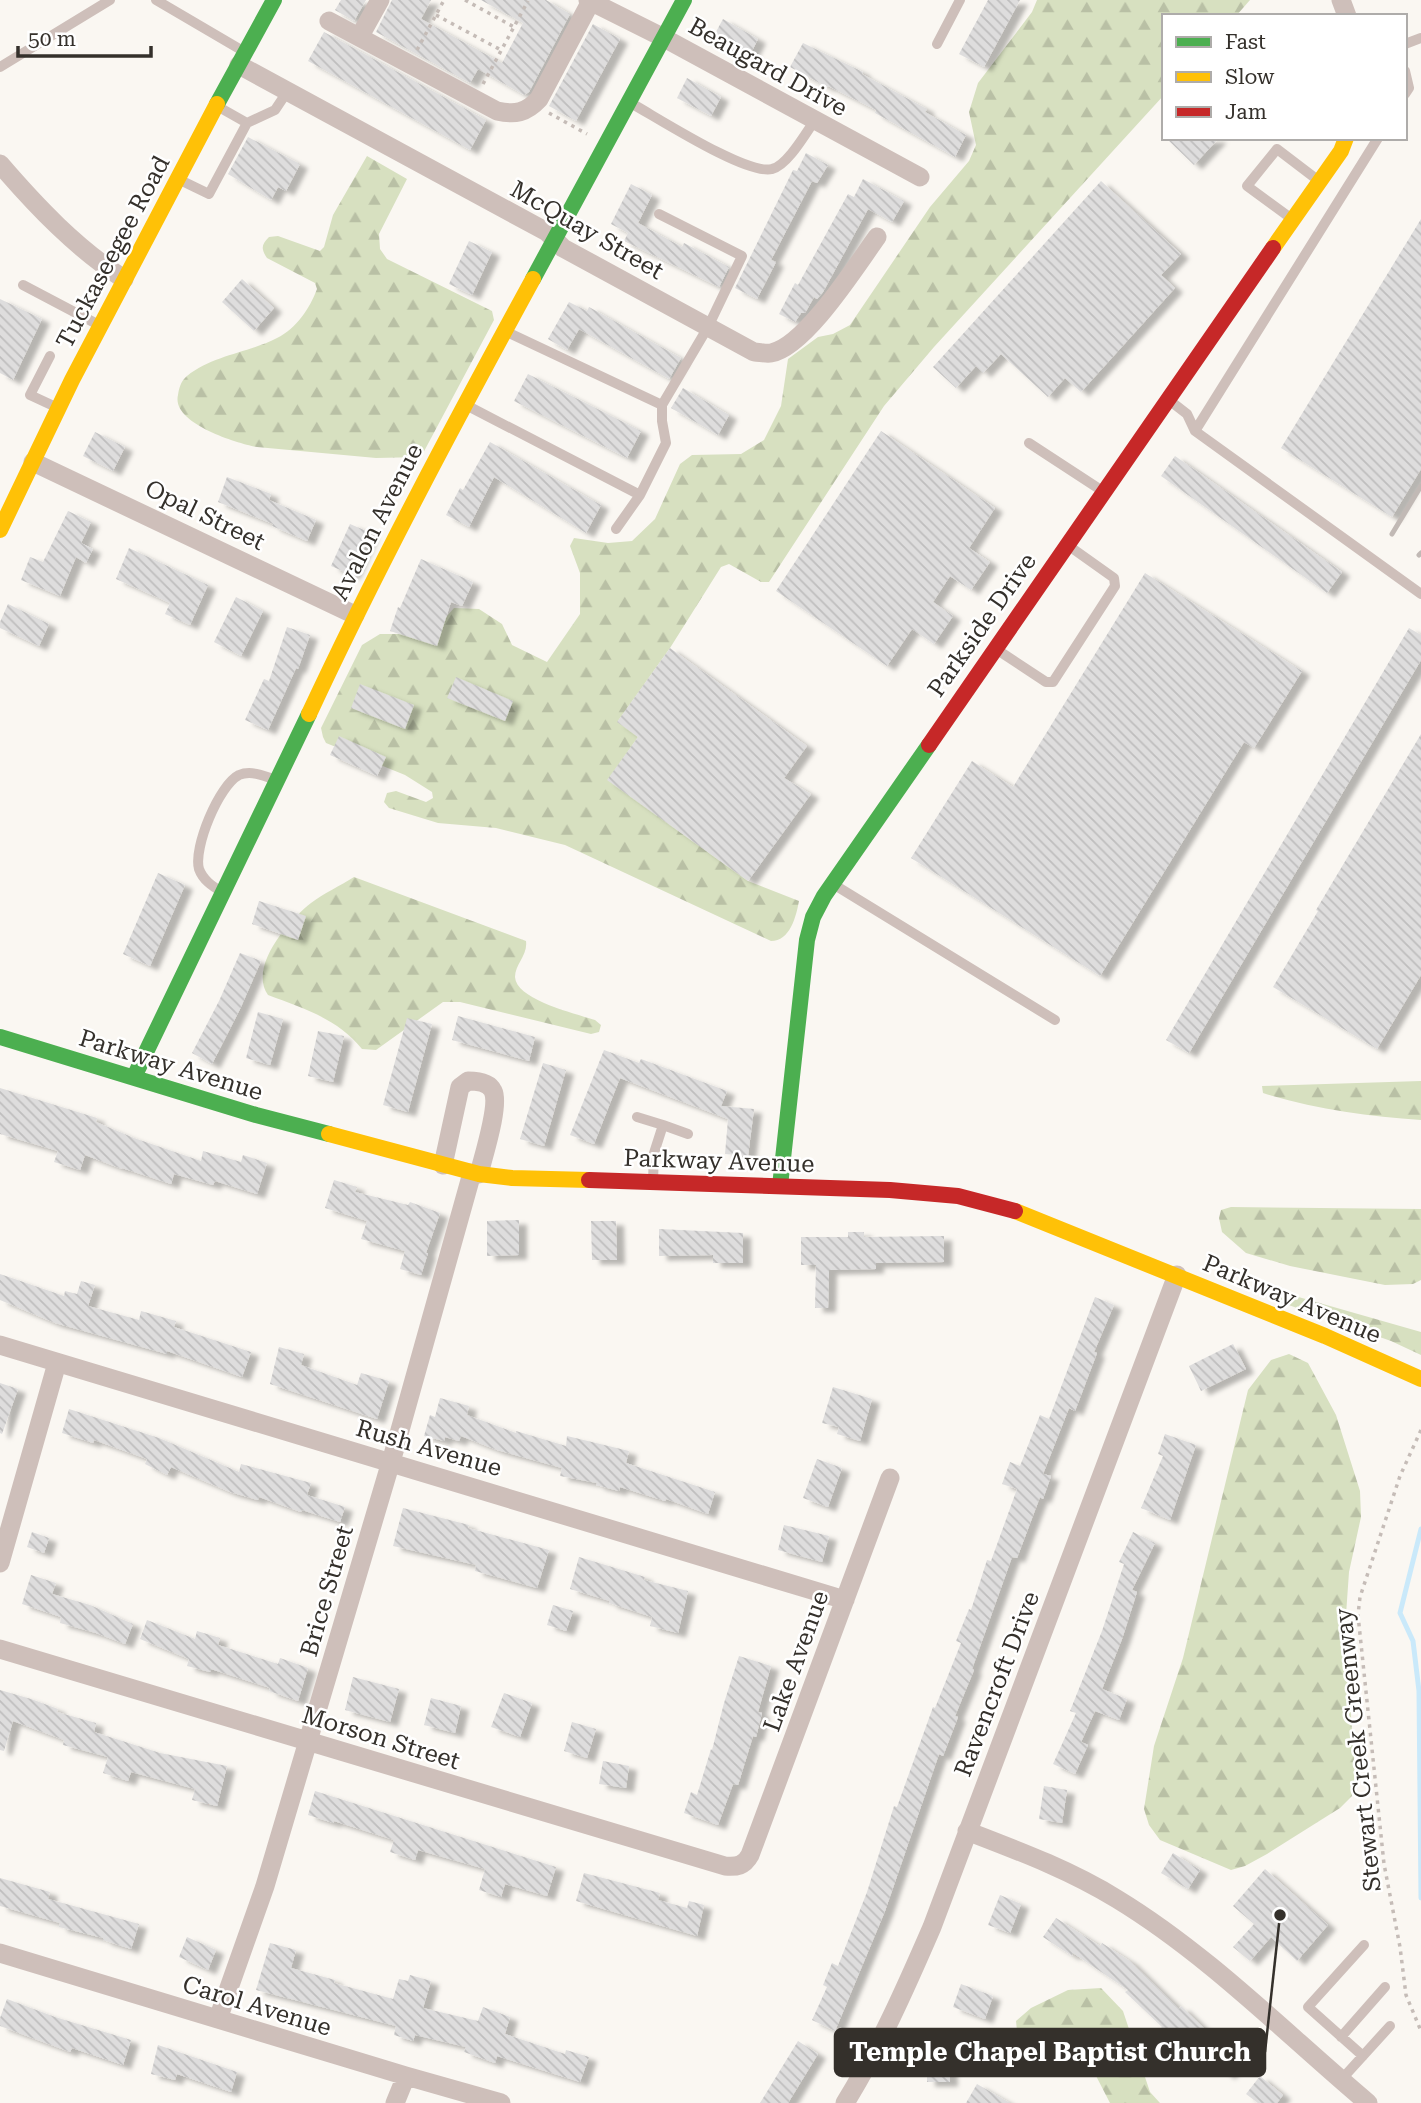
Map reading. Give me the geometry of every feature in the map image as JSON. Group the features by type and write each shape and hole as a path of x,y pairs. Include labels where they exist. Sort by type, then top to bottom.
{"street":[{"name":"Tuckaseegee Road","path":"0,530 100,325 273,0"},
{"path":"360,36 380,0"},
{"name":"Avalon Avenue","path":"134,1077 278,781 355,615 684,0"},
{"name":"Beaugard Drive","path":"330,20 497,111 520,113 530,108 538,99 589,1 664,38 920,177"},
{"name":"McQuay Street","path":"242,59 287,92 547,232 563,248 754,352 770,354 789,346 806,332 877,237"},
{"name":"Parkside Drive","path":"780,1186 807,940 813,918 833,884 994,648 1069,546 1320,182 1345,140"},
{"path":"0,164 40,209 105,266 124,279"},
{"name":"Opal Street","path":"33,462 355,615"},
{"name":"Parkway Avenue","path":"0,1037 256,1115 476,1174 512,1178 890,1190 958,1196 999,1205 1043,1220 1325,1336 1421,1380"},
{"name":"Brice Street","path":"218,2019 265,1886 476,1174 494,1111 494,1097 489,1086 468,1081 460,1087 443,1165"},
{"name":"Ravencroft Drive","path":"850,2101 932,1927 1177,1275"},
{"name":"Rush Avenue","path":"0,1345 845,1600"},
{"path":"0,1563 57,1363"},
{"name":"Lake Avenue","path":"747,1861 890,1478"},
{"name":"Morson Street","path":"0,1649 725,1866 736,1867 747,1861"},
{"path":"967,1831 1032,1856 1083,1880 1128,1906 1219,1974 1368,2103"},
{"name":"Carol Avenue","path":"0,1953 501,2103"},
{"path":"395,2103 406,2076"}],"lane":[{"path":"0,67 110,0"},
{"path":"156,0 242,59"},
{"path":"937,44 960,0"},
{"path":"177,178 209,194 247,123 275,110 287,92"},
{"path":"629,102 694,140 761,169 773,169 786,160 815,120"},
{"path":"216,106 247,123"},
{"path":"1195,430 1377,140"},
{"path":"1294,220 1247,186 1277,149 1320,182"},
{"path":"617,529 640,495 666,443 662,405 708,327 742,256 659,214"},
{"path":"23,285 100,325"},
{"path":"505,331 662,405"},
{"path":"50,356 30,395 58,408"},
{"path":"1168,400 1187,414 1195,430 1421,594"},
{"path":"465,405 640,495"},
{"path":"1029,443 1105,493"},
{"path":"994,648 1046,682 1053,682 1115,586 1114,578 1069,546"},
{"path":"222,893 206,881 200,872 198,861 205,830 216,805 232,780 241,774 251,773 278,781"},
{"path":"833,884 1055,1020"},
{"path":"637,1117 688,1134"},
{"path":"653,1182 654,1153 663,1125"},
{"path":"1363,2056 1308,2007 1364,1945"},
{"path":"1341,2037 1385,1987"},
{"path":"1341,2080 1390,2026"}],"path":[{"path":"415,54 444,0"},
{"path":"465,0 514,27"},
{"path":"479,92 528,1"},
{"path":"436,15 501,50"},
{"path":"541,109 587,134"},
{"name":"Stewart Creek Greenway","path":"1421,1430 1401,1476 1360,1597 1357,1615 1384,1864 1406,1995 1421,2031"}],"green space":[{"path":"1037,0 1250,0 1238,14 1162,14 1162,97 934,347 884,406 769,582 761,582 729,564 721,567 670,648 618,721 638,737 608,780 748,881 799,901 794,921 787,933 778,940 771,941 565,845 496,828 438,823 389,808 384,802 387,793 396,791 426,802 433,798 432,792 405,775 326,743 321,728 362,645 380,634 423,634 434,631 454,608 479,609 502,624 512,645 547,662 580,614 580,573 570,546 574,538 608,543 632,541 655,519 680,464 692,455 741,454 764,440 781,406 788,359 818,337 833,334 850,325 930,207 969,161 976,145 969,112 978,83 1032,12"},
{"path":"367,156 407,179 379,234 380,249 387,259 492,311 494,320 421,457 376,458 257,447 221,436 194,423 179,405 179,390 185,378 208,363 284,334 302,317 317,289 315,283 267,258 263,250 264,242 269,237 278,236 320,251 324,247 333,215"},
{"path":"354,877 526,941 515,977 518,985 525,993 549,1005 595,1020 601,1025 599,1032 591,1034 460,1002 443,1002 376,1050 362,1049 331,1022 268,995 263,984 263,971 282,932 311,903"},
{"path":"1421,1081 1421,1120 1321,1108 1263,1093 1262,1086"},
{"path":"1231,1207 1421,1209 1421,1280 1413,1284 1385,1285 1290,1266 1246,1253 1222,1232 1219,1218 1221,1210"},
{"path":"1288,1294 1421,1332 1421,1355 1391,1341 1280,1302 1278,1298 1281,1295"},
{"path":"1289,1354 1308,1363 1336,1415 1360,1491 1361,1517 1349,1572 1345,1629 1355,1774 1352,1796 1340,1808 1267,1854 1231,1870 1160,1840 1149,1825 1144,1809 1154,1746 1183,1658 1248,1390 1271,1360"},
{"path":"1101,1988 1123,2011 1150,2092 1160,2103 1110,2103 1094,2072 1073,2048 1023,2038 1017,2031 1016,2021 1031,2008 1068,1990"}],"building":[{"path":"341,0 366,0 354,21 335,10"},
{"path":"392,0 431,0 421,19 502,63 523,23 481,0 546,0 570,14 529,92 524,95 478,69 470,83 376,32"},
{"path":"988,0 1020,0 984,67 959,54"},
{"path":"723,19 758,39 747,61 711,41"},
{"path":"593,24 620,39 576,121 549,106"},
{"path":"324,32 486,120 470,150 308,61"},
{"path":"803,43 863,72 862,74 927,109 925,112 966,135 955,157 875,113 876,110 790,67"},
{"path":"687,78 721,97 711,116 677,98"},
{"path":"248,137 300,164 286,191 278,187 271,200 228,174"},
{"path":"1168,140 1217,140 1194,165"},
{"path":"806,153 828,165 817,183 812,181 771,260 776,262 757,299 735,288 793,170 797,171"},
{"path":"863,179 904,201 892,222 868,209 823,292 817,299 814,297 805,313 801,313 795,322 779,314 848,194 854,197"},
{"path":"1101,181 1181,254 1161,275 1175,288 1081,392 1065,378 1048,397 1001,354 983,373 976,366 956,388 933,367"},
{"path":"631,184 652,195 638,223 682,247 684,243 729,267 719,287 624,241 628,233 611,224"},
{"path":"1421,219 1421,469 1392,517 1281,448"},
{"path":"469,241 492,252 472,295 449,284"},
{"path":"242,279 274,308 254,331 222,302"},
{"path":"0,299 42,319 13,380 0,373"},
{"path":"569,302 587,311 589,307 681,358 669,379 579,329 567,350 548,339"},
{"path":"528,374 641,431 627,458 514,401"},
{"path":"683,388 729,415 718,435 671,408"},
{"path":"881,431 995,508 969,548 990,562 971,590 950,576 933,602 953,616 934,644 912,629 887,666 776,591"},
{"path":"95,432 125,447 113,471 83,456"},
{"path":"490,442 601,505 586,533 494,477 469,527 446,515"},
{"path":"1175,456 1342,572 1327,593 1161,476"},
{"path":"227,477 271,494 269,500 316,520 307,541 218,502"},
{"path":"68,511 91,522 81,543 93,549 86,563 76,557 60,596 21,580 30,557 43,562"},
{"path":"350,524 371,533 352,575 331,566"},
{"path":"129,548 208,585 190,625 165,614 170,603 116,579"},
{"path":"421,559 473,582 462,606 451,602 437,646 390,631 398,607 400,608"},
{"path":"1145,573 1302,671 1254,748 1244,742 1100,976 911,858 972,761 1013,787"},
{"path":"236,597 263,611 241,656 214,642"},
{"path":"8,604 49,624 39,646 0,628"},
{"path":"287,627 310,635 298,669 296,668 268,730 245,720 264,679 269,681"},
{"path":"1409,628 1421,635 1421,660 1189,1053 1166,1040"},
{"path":"670,648 807,746 784,778 811,794 748,881 607,780 638,737 617,722"},
{"path":"456,677 513,701 505,721 447,698"},
{"path":"360,684 414,705 405,729 351,708"},
{"path":"1421,734 1421,975 1377,1049 1273,987"},
{"path":"339,736 386,757 377,776 330,755"},
{"path":"158,873 185,885 150,966 123,954"},
{"path":"259,901 306,916 298,940 252,924"},
{"path":"240,953 261,961 212,1064 192,1053"},
{"path":"258,1012 283,1019 270,1065 246,1058"},
{"path":"458,1016 535,1037 529,1061 452,1040"},
{"path":"407,1018 432,1024 408,1112 383,1105"},
{"path":"318,1031 344,1036 333,1082 308,1076"},
{"path":"604,1050 639,1063 641,1059 727,1091 721,1106 754,1109 748,1156 725,1154 728,1119 620,1078 594,1144 570,1135"},
{"path":"543,1063 566,1070 544,1146 520,1139"},
{"path":"0,1088 97,1118 96,1122 134,1138 201,1161 203,1151 241,1162 243,1155 267,1163 257,1194 215,1181 213,1185 174,1174 171,1184 85,1155 80,1170 54,1162 58,1151 0,1134"},
{"path":"334,1180 357,1187 355,1192 408,1205 410,1202 440,1213 421,1275 400,1269 405,1251 361,1239 367,1221 325,1208"},
{"path":"519,1220 519,1255 487,1256 487,1221"},
{"path":"591,1221 616,1221 617,1260 592,1260"},
{"path":"659,1229 743,1233 743,1263 713,1263 713,1255 659,1256"},
{"path":"848,1232 864,1232 864,1237 944,1236 944,1262 876,1263 876,1269 829,1270 828,1308 815,1308 816,1265 801,1265 801,1237 848,1237"},
{"path":"0,1274 64,1296 65,1291 77,1294 81,1281 95,1285 88,1306 139,1320 141,1311 176,1321 174,1327 251,1352 242,1377 167,1351 167,1354 55,1323 0,1300"},
{"path":"1095,1297 1114,1305 1094,1352 1097,1353 1075,1411 1069,1408 1043,1474 1051,1476 1043,1499 1040,1497 1017,1558 1012,1557 972,1669 974,1670 955,1716 958,1717 943,1756 939,1754 885,1911 835,2031 812,2020 827,1987 823,1985 832,1963 838,1966 867,1892 894,1806 897,1807 933,1707 935,1708 961,1643 956,1641 969,1609 971,1610 987,1560 991,1561 1017,1489 1002,1484 1010,1462 1020,1466 1040,1415 1049,1419"},
{"path":"1233,1344 1246,1369 1201,1391 1189,1366"},
{"path":"279,1347 304,1354 301,1365 357,1385 361,1373 389,1381 377,1419 270,1384"},
{"path":"0,1383 18,1389 2,1434 0,1433"},
{"path":"833,1387 872,1399 860,1441 837,1434 839,1427 822,1423"},
{"path":"440,1398 469,1406 467,1415 516,1433 566,1446 567,1436 629,1451 626,1463 715,1492 708,1514 620,1487 619,1491 596,1485 597,1483 560,1476 562,1468 497,1450 461,1436 459,1441 445,1437 444,1441 424,1436 430,1415 435,1417"},
{"path":"69,1409 159,1438 239,1472 241,1464 311,1483 307,1495 345,1507 340,1522 259,1497 258,1500 230,1492 171,1467 167,1475 145,1464 147,1459 94,1440 93,1443 62,1433"},
{"path":"1165,1434 1196,1445 1170,1520 1141,1508 1163,1456 1158,1454"},
{"path":"817,1459 842,1468 828,1507 803,1498"},
{"path":"403,1508 549,1550 537,1588 475,1571 476,1565 393,1546"},
{"path":"784,1525 829,1536 822,1562 778,1550"},
{"path":"32,1532 49,1538 44,1553 27,1547"},
{"path":"1133,1532 1155,1543 1132,1590 1137,1592 1102,1689 1127,1699 1119,1720 1095,1711 1081,1742 1088,1745 1075,1774 1053,1764 1076,1713 1070,1711 1102,1631 1124,1564 1119,1562"},
{"path":"579,1557 645,1577 644,1580 688,1591 678,1633 650,1626 652,1617 570,1589"},
{"path":"31,1575 56,1583 52,1594 90,1605 133,1624 125,1644 60,1623 61,1617 22,1604"},
{"path":"553,1605 573,1611 566,1631 547,1625"},
{"path":"147,1620 195,1639 197,1631 220,1638 218,1645 278,1664 280,1658 308,1668 298,1701 269,1691 270,1688 211,1669 210,1672 187,1666 189,1659 140,1639"},
{"path":"739,1656 771,1666 758,1712 762,1713 756,1737 753,1736 738,1785 733,1784 718,1825 684,1813 691,1792 697,1795"},
{"path":"353,1677 399,1689 390,1722 345,1710"},
{"path":"0,1690 58,1709 57,1712 96,1723 94,1732 160,1753 227,1766 217,1806 192,1800 195,1789 131,1772 128,1781 103,1773 108,1757 63,1745 64,1740 13,1721 4,1751 0,1750"},
{"path":"504,1693 532,1703 520,1737 491,1727"},
{"path":"431,1698 461,1706 455,1733 424,1725"},
{"path":"572,1722 596,1729 587,1758 564,1751"},
{"path":"603,1761 629,1766 626,1788 599,1784"},
{"path":"1044,1786 1067,1790 1062,1823 1039,1819"},
{"path":"315,1791 556,1867 547,1896 505,1884 501,1897 479,1890 485,1869 418,1850 415,1860 390,1852 394,1840 308,1815"},
{"path":"1173,1853 1200,1870 1188,1889 1161,1873"},
{"path":"1265,1869 1328,1925 1297,1961 1271,1937 1250,1961 1233,1947 1254,1924 1233,1906"},
{"path":"584,1873 660,1893 658,1900 687,1908 689,1901 704,1905 697,1936 576,1901"},
{"path":"0,1878 50,1892 48,1899 139,1924 131,1949 103,1938 59,1927 60,1923 0,1906"},
{"path":"1000,1895 1021,1904 1010,1933 988,1925"},
{"path":"1056,1918 1100,1946 1102,1943 1130,1961 1179,2009 1181,2006 1216,2040 1222,2034 1244,2056 1227,2075 1193,2043 1190,2046 1178,2034 1166,2046 1154,2035 1162,2027 1125,1992 1128,1990 1073,1953 1072,1956 1043,1937"},
{"path":"187,1937 216,1950 208,1970 179,1957"},
{"path":"270,1943 296,1950 291,1968 393,1999 399,1979 408,1981 410,1975 431,1981 423,2008 478,2021 483,2007 510,2017 505,2034 565,2054 566,2050 589,2057 580,2082 497,2056 495,2063 464,2052 466,2047 415,2035 413,2041 394,2035 396,2026 256,1990"},
{"path":"961,1984 993,1996 985,2019 953,2007"},
{"path":"7,1999 131,2040 123,2065 72,2048 70,2052 0,2026"},
{"path":"798,2041 818,2054 788,2103 760,2103"},
{"path":"158,2045 237,2072 231,2092 177,2074 175,2080 151,2074"},
{"path":"949,2046 950,2082 927,2082 927,2047"},
{"path":"1260,2076 1283,2095 1277,2103 1258,2103 1246,2094"},
{"path":"977,2084 1010,2103 966,2103"}],"waterway":[{"path":"1421,1529 1400,1613 1413,1641 1419,1691 1421,1898"}],"railway":[{"path":"1392,534 1421,486"}],"traffic: fast":[{"path":"217,104 274,0"},
{"path":"533,279 684,0"},
{"path":"134,1077 309,714"},
{"path":"780,1186 807,940 813,917 824,896 929,745"},
{"path":"0,1037 256,1115 329,1134"}],"traffic: slow":[{"path":"0,530 72,380 217,104"},
{"path":"1273,248 1341,151 1345,140"},
{"path":"309,714 418,495 533,279"},
{"path":"329,1134 479,1174 512,1178 589,1180"},
{"path":"1015,1211 1325,1336 1421,1379"}],"traffic: jam":[{"path":"929,745 1273,248"},
{"path":"589,1180 890,1190 958,1196 1015,1211"}],"place":[{"name":"Temple Chapel Baptist Church","path":"1280,1915"}]}
